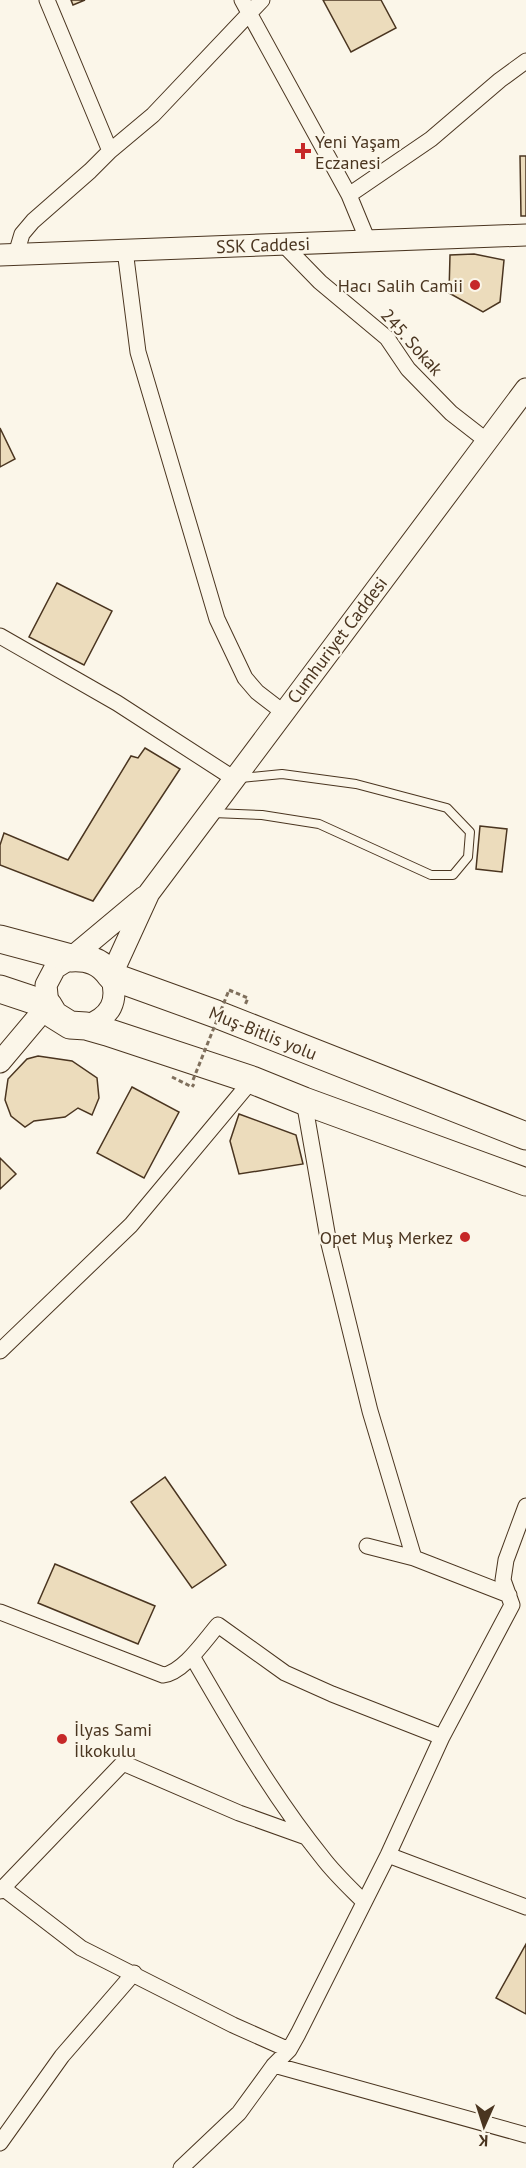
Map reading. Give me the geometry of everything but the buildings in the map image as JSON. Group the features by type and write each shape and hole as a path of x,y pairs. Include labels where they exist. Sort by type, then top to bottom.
{"highway":[{"name":"Muş-Bitlis yolu","path":"0,939 71,958 83,957 94,960 102,965 111,976 216,1014 526,1136"},
{"path":"0,989 48,1005 54,1015 70,1025 86,1026 252,1080 526,1182"}],"street":[{"path":"47,0 110,151"},
{"path":"8,254 33,221 153,115 246,7 262,0"},
{"path":"246,7 349,195 368,241"},
{"path":"349,195 431,138 526,61"},
{"name":"SSK Caddesi","path":"8,254 526,235"},
{"name":"245. Sokak","path":"283,244 320,282 387,339 408,369 451,413 487,441"},
{"path":"125,250 138,352 217,619 245,678 257,692 283,712"},
{"name":"Cumhuriyet Caddesi","path":"48,1005 46,985 49,976 62,962 71,958 149,892 526,389"},
{"path":"0,636 117,703 233,778"},
{"name":"Cumhuriyet Caddesi","path":"86,1026 97,1022 112,1004 114,987 111,976 149,892"},
{"path":"0,1062 48,1005"},
{"path":"0,1351 131,1225 252,1080"},
{"path":"304,1101 329,1244 370,1410 414,1558"},
{"path":"516,1603 503,1580 506,1560 526,1506"},
{"path":"367,1546 414,1558 516,1603"},
{"path":"181,2168 239,2113 274,2065 290,2050 388,1855 442,1737 516,1603"},
{"path":"0,1612 163,1676 174,1671 192,1656 218,1625 285,1672 332,1694 442,1737"},
{"path":"192,1656 246,1749 306,1837 323,1859 363,1901"},
{"path":"290,2050 234,2025 81,1948 2,1889 123,1763 239,1813 306,1837"},
{"path":"388,1855 526,1907"},
{"path":"0,2143 62,2056 134,1973"},
{"path":"274,2065 525,2132"}],"lane":[{"path":"209,813 262,815 320,824 431,875 453,874 468,858 470,832 447,808 356,784 282,774 233,778"}],"path":[{"path":"193,1080 229,990 248,998"}],"place":[{"name":"Yeni Yaşam Eczanesi","path":"303,151"},
{"name":"Hacı Salih Camii","path":"475,285"},
{"name":"Opet Muş Merkez","path":"465,1237"},
{"name":"İlyas Sami İlkokulu","path":"62,1739"}]}
